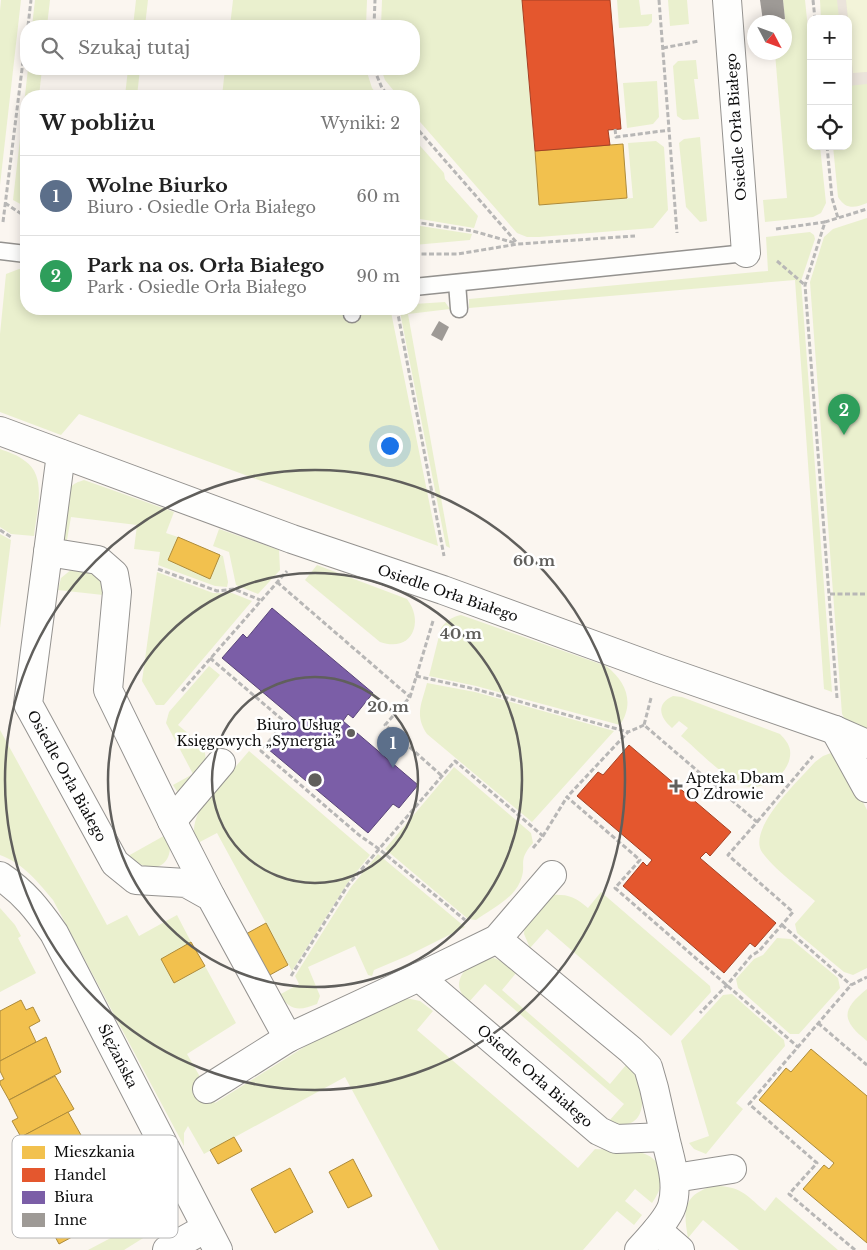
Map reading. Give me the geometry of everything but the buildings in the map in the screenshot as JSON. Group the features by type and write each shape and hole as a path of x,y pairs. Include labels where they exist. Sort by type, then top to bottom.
{"street":[{"name":"Osiedle Orła Białego","path":"727,0 746,253"},
{"name":"Osiedle Orła Białego","path":"0,431 292,540 443,590 658,669 835,730 867,744"},
{"name":"Osiedle Orła Białego","path":"61,454 28,704 115,862 136,880 186,883 211,897"},
{"path":"48,552 98,560 114,574 117,592 108,690 172,822 288,1038"},
{"path":"835,730 867,788"},
{"path":"172,822 221,763"},
{"path":"207,1089 288,1038 497,939 552,875"},
{"name":"Ślężańska","path":"0,876 18,888 54,933 158,1135"},
{"path":"497,939 631,1050 648,1067 675,1178 672,1207 657,1230 639,1250"},
{"name":"Osiedle Orła Białego","path":"419,977 599,1131 616,1139 665,1137"},
{"path":"675,1178 732,1170"},
{"name":"Ślężańska","path":"178,1173 212,1239"},
{"path":"657,1230 680,1250"},
{"path":"167,1250 212,1239"}],"lane":[{"path":"0,251 20,253"},
{"path":"420,286 746,253"},
{"path":"457,283 459,309"}],"path":[{"path":"29,20 31,0"},
{"path":"374,20 375,0"},
{"path":"659,0 677,233 668,233"},
{"path":"813,0 815,15"},
{"path":"3,222 21,75"},
{"path":"377,75 384,90"},
{"path":"615,129 616,137 670,130"},
{"path":"420,132 518,244"},
{"path":"827,150 832,198 838,218"},
{"path":"5,203 20,213"},
{"path":"700,1013 793,912 728,855 835,730 838,694 805,285 824,222 867,209"},
{"path":"420,223 473,231 518,244"},
{"path":"420,254 458,254 518,244 640,235"},
{"path":"774,258 805,285"},
{"path":"398,315 446,566 443,590 410,697 385,725 442,776"},
{"path":"0,530 11,537"},
{"path":"158,569 217,591 234,589 260,600"},
{"path":"182,691 260,600 288,571"},
{"path":"277,582 410,697"},
{"path":"830,594 867,594"},
{"path":"210,658 285,722 261,751 359,835 379,849 471,926"},
{"path":"644,725 658,669"},
{"path":"416,676 476,689 628,732"},
{"path":"644,725 628,732 567,797 640,860 615,888 798,1047"},
{"path":"644,725 757,822"},
{"path":"263,994 289,979 348,885 454,761 543,836"},
{"path":"782,925 851,985"},
{"path":"854,1250 789,1194 817,1163 749,1104 851,985 867,977"},
{"path":"818,1023 867,1065"}],"green space":[{"path":"1,0 21,0 0,185 0,11"},
{"path":"35,0 50,0 48,20 33,20"},
{"path":"136,0 148,0 146,20 134,20"},
{"path":"233,0 367,0 366,20 231,20"},
{"path":"382,0 522,0 539,205 633,198 628,143 656,141 664,147 668,210 653,228 539,237 527,237 517,233 420,122 420,90 393,90 385,80 383,75 420,75 420,20 381,20"},
{"path":"617,0 639,0 641,15 652,14 652,22 648,26 619,28"},
{"path":"668,0 687,0 689,24 670,26"},
{"path":"783,0 805,0 807,19 807,150 820,150 826,203 821,213 813,217 765,222 763,200 787,198 776,60 792,60 792,15 784,15"},
{"path":"820,0 867,0 867,203 855,207 844,204 838,197 833,150 852,150 852,15 821,15"},
{"path":"846,0 867,0 867,72 853,74 852,15 847,15"},
{"path":"696,60 698,79 694,79 699,119 683,120 677,116 673,66 678,61"},
{"path":"27,75 41,75 40,90 26,90"},
{"path":"127,75 139,75 138,90 126,90"},
{"path":"224,75 368,75 374,90 223,90"},
{"path":"657,81 659,117 653,124 627,128 623,83"},
{"path":"700,137 707,221 700,222 686,207 679,143 684,139"},
{"path":"20,139 20,204 13,200"},
{"path":"420,146 444,173 445,179 478,216 474,228 420,219"},
{"path":"867,218 867,731 847,723 842,714 810,282 824,237 833,229"},
{"path":"420,226 472,234 470,240 420,244"},
{"path":"810,232 814,235 815,239 801,281 832,692 824,689 795,280 469,308 469,299 768,271 766,237"},
{"path":"20,269 20,315 392,315 438,546 79,414 61,435 0,412 0,334 6,274"},
{"path":"445,302 450,309 420,313 420,304"},
{"path":"401,315 408,315 450,548 446,546"},
{"path":"0,449 22,459 32,468 36,476 39,496 34,536 11,534 0,527"},
{"path":"84,480 174,512 166,533 178,537 168,560 210,579 220,555 223,556 228,582 227,587 215,586 158,565 160,552 134,549 137,525 71,517 67,540 63,540 65,505 68,493 73,485"},
{"path":"219,529 279,550 280,570 258,594 236,585 229,552 213,546"},
{"path":"0,534 11,540 0,628"},
{"path":"317,565 407,599 415,617 415,626 412,634 407,640 400,643 380,642 305,580"},
{"path":"72,569 95,574 101,582 103,595 58,590 61,578"},
{"path":"157,572 213,593 232,593 252,601 164,705 156,705 142,681"},
{"path":"461,615 606,666 619,678 626,693 627,709 620,725 476,686 429,676 441,628 450,619"},
{"path":"209,666 220,675 178,725 201,744 206,762 195,783 178,793 173,785 193,774 166,723 169,712"},
{"path":"427,683 475,692 614,731 532,822 427,734 421,721 420,709"},
{"path":"673,696 682,697 780,734 790,750 787,766 776,779 761,786 745,786 737,783 681,736 688,728 679,721 672,728 662,716 661,711 664,703"},
{"path":"0,730 107,925 127,915 139,936 177,915 191,942 161,959 174,983 205,966 236,1023 187,1054 215,1103 328,1032 401,997 420,1001 433,1011 417,1030 578,1168 595,1149 626,1150 646,1154 654,1159 659,1167 661,1182 659,1191 652,1203 635,1189 625,1201 642,1215 634,1225 617,1211 583,1250 439,1250 345,1077 204,1154 188,1126 184,1133 184,1146 53,900 23,868 0,855"},
{"path":"249,751 370,855 347,884 292,971 217,833 196,844 194,834 194,826 201,807"},
{"path":"831,753 837,755 842,760 867,810 867,968 853,975 844,972 797,933 795,924 815,901 776,868 760,848 763,827 779,802 815,762"},
{"path":"454,767 531,833 533,843 525,855 522,876 517,888 501,904 476,920 468,919 385,849"},
{"path":"169,833 169,854 166,861 160,866 146,866 137,863 128,856"},
{"path":"378,854 465,927 374,970 372,976 368,975 355,946 308,967 320,996 317,1004 305,1008 292,1007 279,995 299,984 295,976 351,887"},
{"path":"601,892 710,986 711,992 671,1036 547,929 530,948 524,934 525,921 549,895 570,897 588,908"},
{"path":"0,908 15,925 21,936 18,938 36,973 0,992"},
{"path":"777,938 791,939 838,978 840,988 799,1034 790,1034 738,988 736,979 754,959 763,955"},
{"path":"494,958 517,972 502,990 610,1084 626,1065 631,1070 638,1080 642,1099 642,1107 635,1120 628,1124 609,1121 624,1104 485,984 469,1002 466,999 459,988 463,972 477,960"},
{"path":"867,989 867,1041 852,1027 848,1015 852,1003"},
{"path":"732,994 784,1040 785,1046 736,1103 743,1109 706,1154 694,1149 689,1143 709,1136 681,1041 723,995"},
{"path":"713,1186 736,1189 765,1211 776,1197 838,1250 739,1250 703,1220 688,1238 687,1205 696,1194"},
{"path":"111,1238 143,1238 124,1250 88,1250"}],"shaded area":[{"path":"837,0 846,0 848,15 839,15"},
{"path":"852,63 853,73 867,72 867,84 852,86"}],"place":[{"name":"Park na os. Orła Białego","path":"844,435"},
{"name":"Biuro Usług Księgowych „Synergia”","path":"351,733"},
{"name":"Wolne Biurko","path":"393,768"},
{"name":"Apteka Dbam O Zdrowie","path":"676,786"}]}
